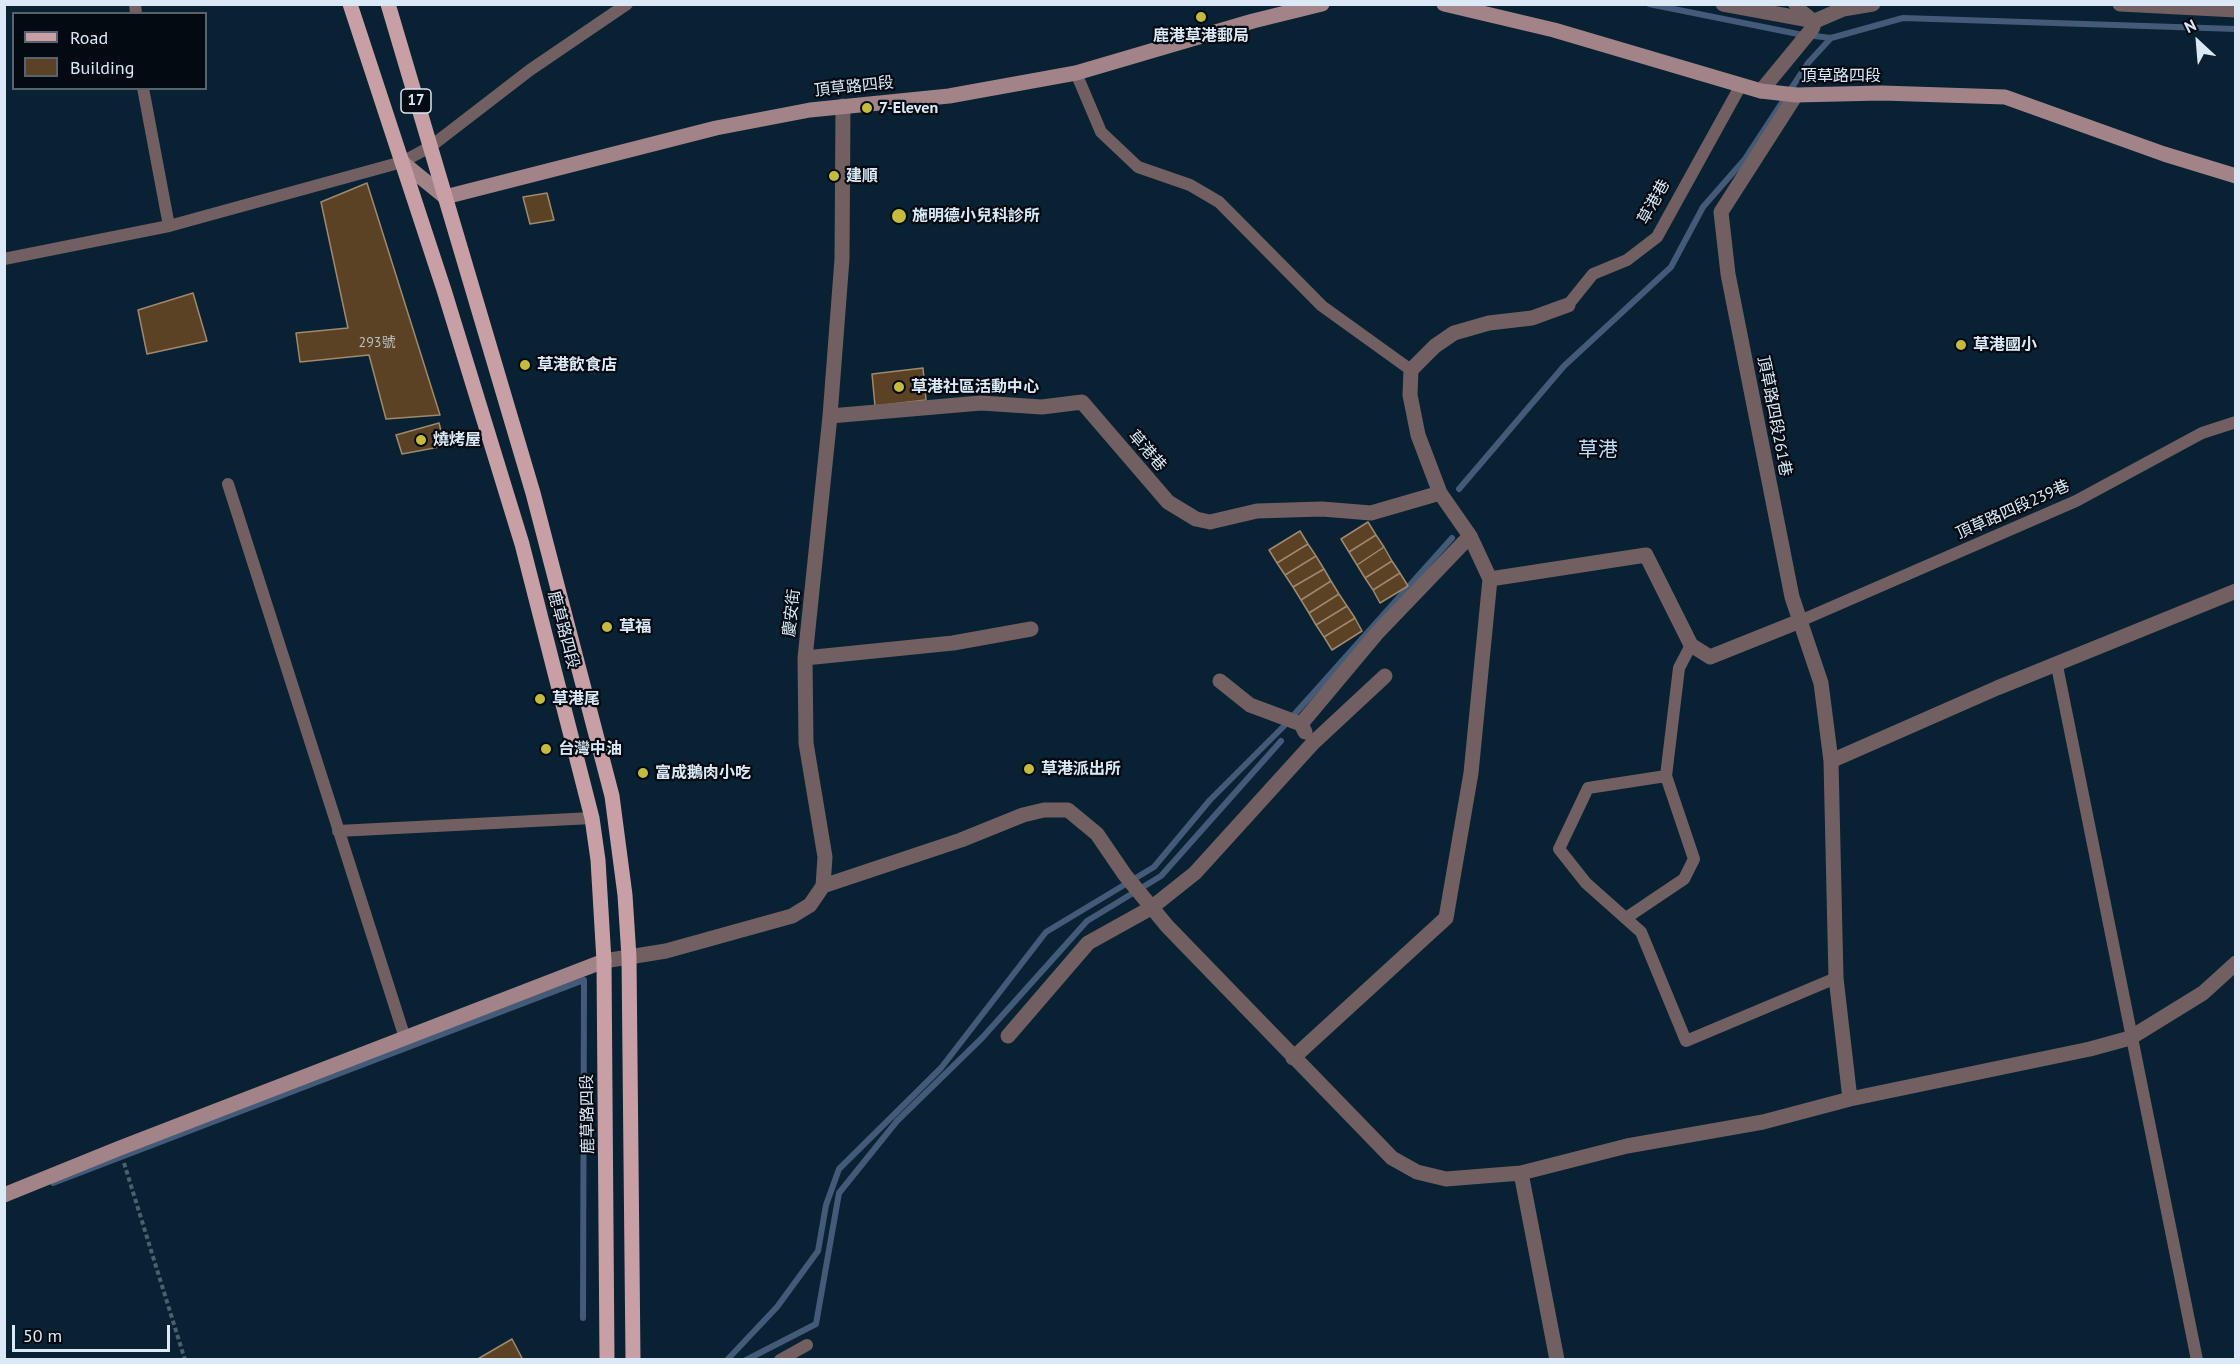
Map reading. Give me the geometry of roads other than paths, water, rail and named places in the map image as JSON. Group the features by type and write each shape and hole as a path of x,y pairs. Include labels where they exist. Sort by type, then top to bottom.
{"main road":[{"name":"鹿草路四段","path":"350,4 522,544 592,818 599,872 604,961 607,1359"},
{"name":"鹿草路四段","path":"388,4 533,493 612,796 624,883 629,957 633,1359"}],"street":[{"name":"頂草路四段","path":"446,196 716,128 843,106 949,96 1076,73 1322,4"},
{"name":"頂草路四段","path":"1444,4 1554,30 1761,91 1796,95 1882,93 2005,97 2164,154 2235,176"},
{"path":"1724,4 1815,21 1842,9 1873,4"},
{"path":"2120,4 2235,10"},
{"path":"1761,91 1812,29 1815,21"},
{"name":"頂草路四段261巷","path":"1796,95 1721,212 1728,274 1792,597 1821,683 1831,761 1836,978 1850,1099"},
{"name":"慶安街","path":"823,886 825,857 806,744 806,658 830,416 842,258 843,106"},
{"path":"402,162 446,196"},
{"path":"1293,1058 1446,918 1471,773 1490,579 1470,536 1440,493 1418,435 1410,395 1411,370 1435,346 1454,333 1489,323 1532,318 1568,305"},
{"name":"草港巷","path":"830,416 981,403 1042,407 1082,402 1168,502 1196,519 1210,522 1257,511 1322,509 1371,513 1440,493"},
{"path":"1300,724 1378,632 1470,536"},
{"path":"1490,579 1646,555 1691,645 1710,657 1800,621"},
{"path":"1831,761 1997,688 2057,666 2235,591"},
{"path":"806,658 953,643 1031,629"},
{"path":"1008,1036 1088,943 1195,873 1313,743 1385,676"},
{"path":"1220,681 1250,705 1300,724 1313,743"},
{"path":"4,1195 604,961 675,948 792,916 810,905 823,886 1044,810 1068,810 1097,834 1147,903 1293,1058 1392,1158 1417,1172 1446,1179 1521,1173 1627,1146 1763,1122 1850,1099 2023,1065 2130,1038 2203,993 2235,963"},
{"path":"1521,1173 1557,1359"}],"lane":[{"path":"4,259 169,226 402,162 430,147 530,70 627,4"},
{"path":"1794,4 1815,21"},
{"path":"1076,73 1101,132 1138,167 1190,185 1219,202 1322,306 1411,370"},
{"name":"草港巷","path":"1568,305 1593,274 1627,260 1657,237 1741,85"},
{"path":"143,90 169,226"},
{"name":"頂草路四段239巷","path":"1800,621 2076,501 2202,433 2235,422"},
{"path":"228,484 405,1038"},
{"path":"1626,918 1684,879 1694,859 1666,776 1679,668 1691,645"},
{"path":"2057,666 2130,1038 2197,1359"},
{"path":"1666,776 1588,788 1558,849 1586,883 1641,932 1686,1041 1836,978"},
{"path":"338,831 592,818"},
{"path":"780,1359 807,1345"}],"waterway":[{"path":"1649,4 1798,34 1831,38 1903,18 2236,29"},
{"path":"1459,489 1564,366 1671,267 1703,207 1745,159 1808,63 1831,38"},
{"path":"727,1360 777,1307 818,1251 826,1205 839,1169 941,1068 1046,932 1154,867 1210,800 1283,727 1452,538"},
{"path":"746,1360 816,1324 839,1193 897,1121 982,1038 1087,921 1161,876 1281,741"},
{"path":"53,1183 584,980 583,1318"}],"place":[{"name":"鹿港草港郵局","path":"1201,17"},
{"name":"7-Eleven","path":"867,108"},
{"name":"建順","path":"834,176"},
{"name":"施明德小兒科診所","path":"899,216"},
{"name":"草港國小","path":"1961,345"},
{"name":"草港飲食店","path":"525,365"},
{"name":"草港社區活動中心","path":"899,387"},
{"name":"燒烤屋","path":"421,440"},
{"name":"草福","path":"607,627"},
{"name":"草港尾","path":"540,699"},
{"name":"台灣中油","path":"546,749"},
{"name":"草港派出所","path":"1029,769"},
{"name":"富成鵝肉小吃","path":"643,773"}],"district":[{"name":"草港","path":"1598,450"}]}
